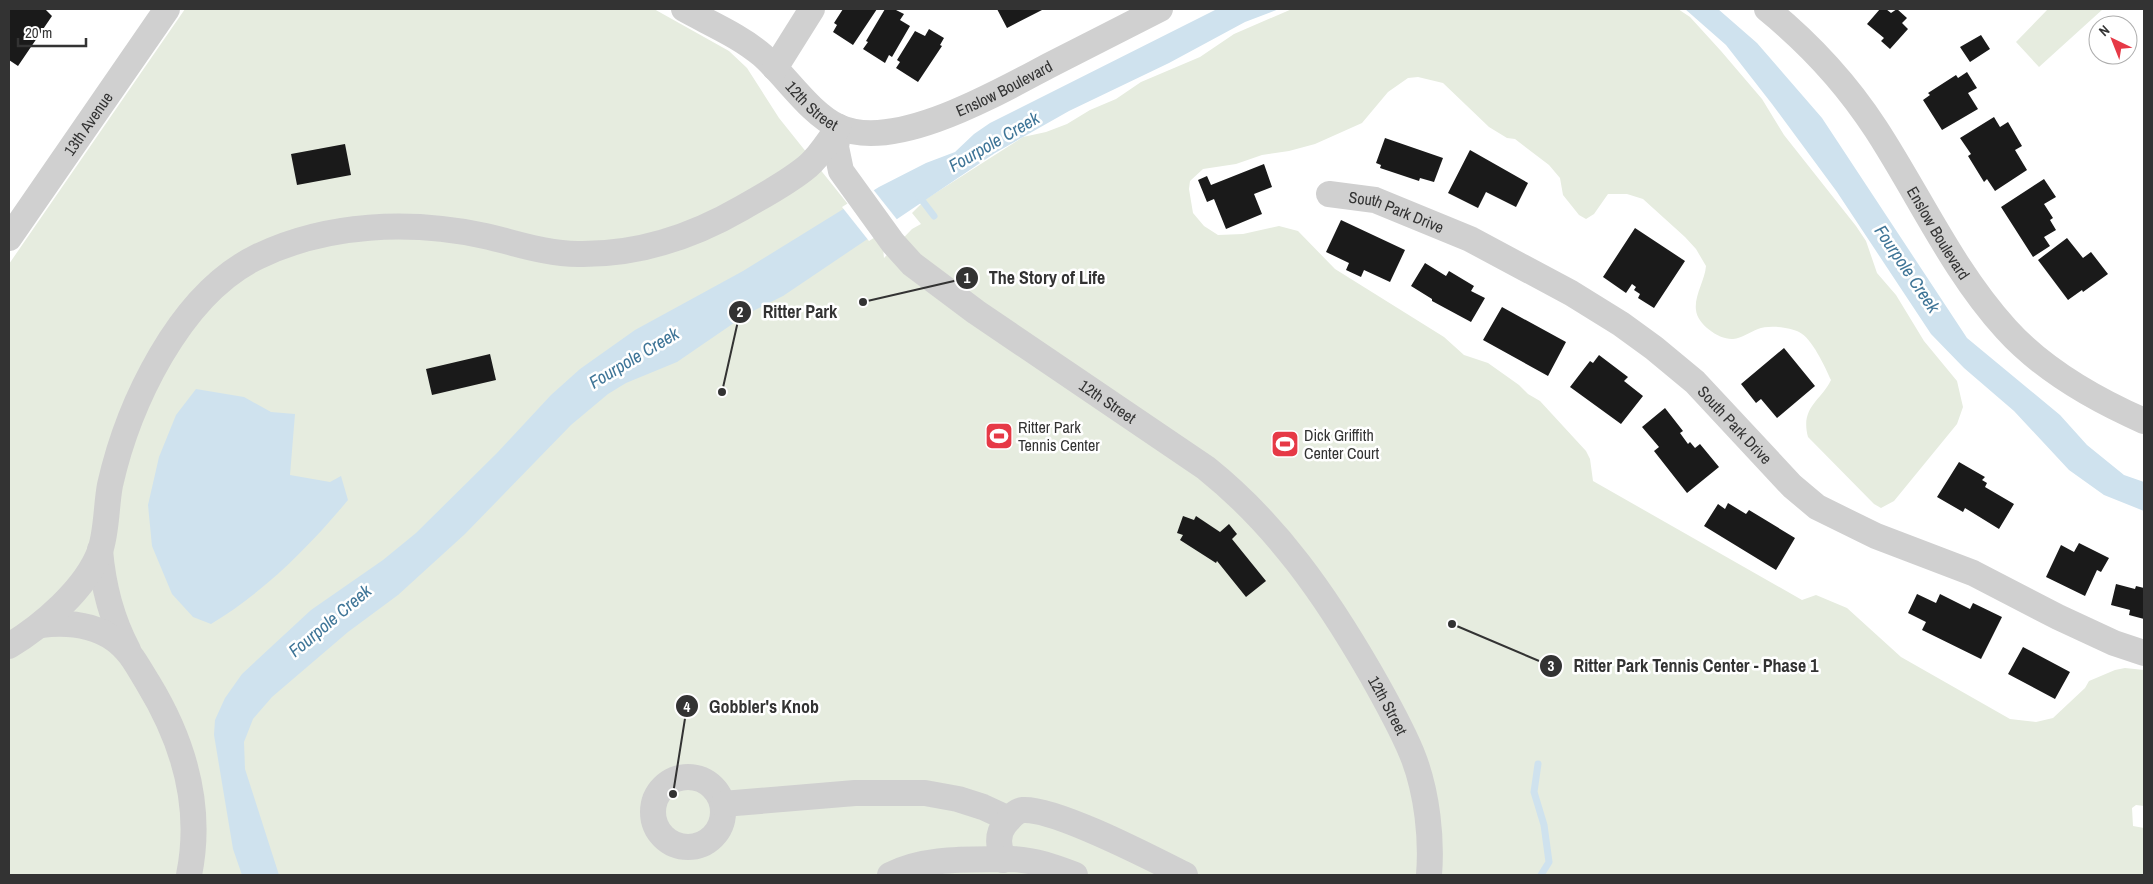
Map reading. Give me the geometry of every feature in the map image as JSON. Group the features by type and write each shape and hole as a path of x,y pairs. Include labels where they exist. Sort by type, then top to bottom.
{"street":[{"name":"13th Avenue","path":"9,238 167,9"},
{"name":"12th Street","path":"684,9 751,46 810,104 839,127 836,147 838,163 848,184 892,244 912,264 953,296 1206,468 1238,493 1265,521 1331,608 1389,706 1414,759 1426,813 1429,875"},
{"path":"775,68 812,9"},
{"name":"Enslow Boulevard","path":"839,127 854,132 893,131 956,112 1160,9"},
{"name":"Enslow Boulevard","path":"1767,9 1815,52 1861,106 1980,297 2006,330 2035,357 2066,379 2144,421"},
{"path":"189,875 193,817 187,764 168,717 119,633 105,590 100,550 110,487 128,426 160,360 197,306 228,275 256,258 284,246 353,229 394,226 430,228 482,236 545,251 575,254 603,254 635,250 668,242 700,230 779,187 808,166 839,127"},
{"name":"South Park Drive","path":"1330,194 1375,200 1470,239 1571,293 1621,324 1695,382 1792,486 1817,507 1876,536 1972,572 2058,617 2114,643 2144,653"},
{"path":"9,646 41,625 88,572 100,550"},
{"path":"41,625 78,624 113,638 129,651"},
{"path":"723,804 855,793 924,793 958,799 1009,819"},
{"path":"1003,860 999,839 1002,827 1016,812 1023,810 1043,814 1094,831 1185,875"},
{"path":"890,875 902,869 922,864 1003,860 1026,860 1047,864 1074,875"}],"shaded area":[{"path":"185,9 654,9 729,51 747,68 779,118 883,248 884,258 912,229 921,224 912,213 926,199 1023,137 1046,132 1067,124 1090,110 1116,99 1141,82 1200,57 1234,34 1292,9 1678,9 1690,17 1762,99 1784,135 1856,226 1866,241 1877,273 1896,295 1924,341 1957,381 1963,407 1957,424 1894,501 1881,508 1874,504 1808,437 1806,427 1809,411 1831,380 1818,353 1804,335 1790,329 1778,327 1758,329 1733,339 1727,339 1715,334 1704,326 1697,315 1697,299 1706,266 1696,249 1685,237 1643,199 1627,194 1608,194 1594,214 1586,219 1579,215 1563,195 1560,178 1549,165 1515,139 1507,138 1489,127 1443,83 1418,77 1408,78 1388,92 1362,123 1315,144 1289,151 1262,155 1236,164 1203,169 1190,181 1189,189 1193,213 1204,226 1218,235 1243,234 1279,226 1298,231 1335,269 1444,337 1464,355 1488,363 1540,401 1586,451 1590,459 1593,481 1802,600 1816,595 1847,608 1901,657 2010,719 2036,722 2053,718 2085,688 2089,681 2115,670 2125,668 2144,670 2144,806 2136,805 2132,808 2133,826 2144,828 2144,875 9,875 9,264"},
{"path":"2048,9 2103,9 2096,15 2088,15 2088,23 2039,67 2016,42"}],"water":[{"name":"Fourpole Creek","path":"1217,9 1279,9 1245,22 1169,63 1069,111 995,153 783,296 747,314 677,362 626,383 608,394 571,425 465,534 398,595 348,632 272,697 253,719 244,742 245,769 279,875 242,875 233,849 214,735 215,720 225,698 242,674 311,610 383,560 416,533 497,453 551,395 580,369 635,330 743,271 879,187 926,163 955,152 974,134 990,123"},
{"name":"Fourpole Creek","path":"1685,9 1718,9 1757,43 1822,118 1967,338 2060,415 2087,445 2124,475 2144,482 2144,511 2104,495 2069,470 2014,411 1964,368 1931,334 1837,192 1772,104 1726,45"},
{"path":"196,389 244,397 271,412 295,414 290,475 330,482 341,476 348,500 285,568 249,598 211,624 193,617 172,594 152,546 148,505 159,457 176,415"}],"pier":[{"path":"872,188 899,222 869,241 842,207"}],"building":[{"path":"9,9 45,9 52,16 18,66 9,60"},
{"path":"843,9 877,9 853,45 833,32 837,25 834,23"},
{"path":"885,9 894,9 904,14 900,20 910,26 892,57 889,55 885,63 863,49"},
{"path":"997,9 1041,9 1042,10 1007,28"},
{"path":"1880,9 1886,9 1891,13 1897,9 1907,18 1902,23 1908,29 1890,49 1881,41 1884,38 1867,24"},
{"path":"929,29 944,38 940,45 942,46 918,82 896,68 900,62 897,60 915,31 925,36"},
{"path":"1981,35 1990,49 1970,62 1960,47"},
{"path":"1967,72 1977,88 1968,93 1978,109 1942,130 1923,100 1930,95 1928,93 1956,75 1958,78"},
{"path":"1994,117 2000,127 2008,122 2022,146 2015,150 2027,170 1995,191 1987,179 1984,182 1968,156 1971,154 1960,138"},
{"path":"1385,138 1443,158 1434,182 1420,178 1419,181 1380,168 1381,165 1376,163"},
{"path":"345,144 351,175 297,185 291,154"},
{"path":"1470,150 1528,183 1516,207 1486,192 1478,208 1448,193"},
{"path":"1264,164 1272,187 1254,194 1262,214 1226,229 1214,199 1207,202 1198,180 1207,176 1211,185"},
{"path":"2044,179 2056,197 2044,204 2053,218 2050,220 2056,230 2044,237 2050,246 2033,257 2001,207"},
{"path":"1341,220 1405,250 1390,282 1364,270 1361,277 1346,270 1349,263 1326,252"},
{"path":"1635,228 1685,261 1654,308 1638,298 1640,294 1634,290 1636,287 1632,284 1626,293 1603,277"},
{"path":"2067,238 2083,258 2091,252 2108,274 2068,300 2038,260"},
{"path":"1425,263 1446,276 1449,271 1474,286 1471,291 1485,298 1471,322 1432,301 1432,299 1411,286"},
{"path":"1502,307 1566,342 1548,376 1483,340"},
{"path":"1784,348 1815,386 1777,418 1761,399 1756,403 1741,384"},
{"path":"490,354 496,380 432,395 426,369"},
{"path":"1599,355 1628,377 1624,381 1643,396 1621,424 1570,387 1590,361 1593,363"},
{"path":"1665,408 1683,431 1680,433 1688,444 1690,442 1695,448 1700,444 1719,467 1687,493 1654,451 1659,447 1642,427"},
{"path":"1959,462 1985,477 1982,480 1987,483 1985,487 2014,504 1999,529 1965,508 1963,512 1937,497"},
{"path":"1728,503 1746,514 1749,510 1795,538 1776,570 1704,526 1718,504 1725,509"},
{"path":"1183,516 1194,520 1196,516 1220,532 1229,524 1237,534 1232,539 1266,581 1246,597 1217,561 1216,563 1180,540 1183,535 1177,533"},
{"path":"2079,543 2109,558 2101,572 2097,570 2085,596 2046,577 2061,545 2074,552"},
{"path":"2116,584 2135,589 2136,586 2144,588 2144,619 2129,615 2130,610 2111,605"},
{"path":"1917,594 1936,603 1940,594 1970,609 1973,603 2002,617 1981,659 1922,630 1926,622 1908,613"},
{"path":"2023,647 2070,672 2055,699 2008,674"}],"waterway":[{"path":"918,195 934,216"},
{"path":"1538,764 1534,792 1544,825 1549,862 1541,875"}],"place":[{"name":"The Story of Life","path":"863,302"},
{"name":"Ritter Park","path":"722,392"},
{"name":"Ritter Park Tennis Center","path":"999,436"},
{"name":"Dick Griffith Center Court","path":"1285,444"},
{"name":"Ritter Park Tennis Center - Phase 1","path":"1452,624"},
{"name":"Gobbler's Knob","path":"673,794"}]}
